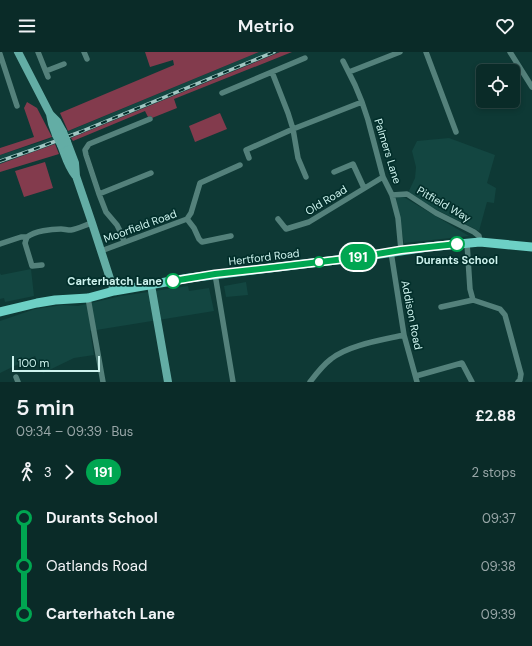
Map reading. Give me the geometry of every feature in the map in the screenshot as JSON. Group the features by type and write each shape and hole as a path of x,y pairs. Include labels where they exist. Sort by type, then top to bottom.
{"main road":[{"name":"Hertford Road","path":"0,312 37,303 55,300 88,298 114,291 215,274 353,258 401,250 480,242 532,247"}],"street":[{"path":"18,52 50,114 58,121 64,144 75,163 76,176 114,291"},
{"path":"38,52 47,74 64,64"},
{"path":"84,52 87,59"},
{"path":"349,72 400,52"},
{"path":"426,52 456,132"},
{"path":"510,52 532,87"},
{"path":"0,54 16,106"},
{"path":"222,93 305,58"},
{"name":"Palmers Lane","path":"343,61 362,102 370,126 383,177 392,195 398,218 401,250"},
{"path":"272,72 288,113 293,129 298,158 306,177"},
{"path":"249,158 246,150 293,129 362,102"},
{"path":"124,242 117,225 106,212 85,150 89,144 150,119"},
{"name":"Old Road","path":"334,172 353,164 364,188"},
{"name":"Moorfield Road","path":"100,251 187,219 191,213 198,181 240,165"},
{"path":"99,194 151,173"},
{"name":"Old Road","path":"278,219 286,229 309,222 383,177"},
{"name":"Pitfield Way","path":"392,195 407,194 436,212 474,232 478,236 480,242"},
{"name":"Moorfield Road","path":"187,219 202,242 231,236"},
{"path":"0,244 27,237 32,233 61,229 74,230 92,222"},
{"path":"27,237 25,243 32,266 42,265"},
{"path":"467,243 470,288 473,300"},
{"name":"Addison Road","path":"391,252 404,335 418,382"},
{"path":"215,274 233,382"},
{"path":"151,285 168,382"},
{"path":"88,298 103,382"},
{"path":"441,307 473,300 500,310 505,315 512,337 521,374 518,382"},
{"path":"310,382 328,361 344,351 358,346 404,335"},
{"path":"416,376 462,362 472,382"}],"shaded area":[{"path":"145,52 259,52 68,131 60,113 174,65 173,60 150,67"},
{"path":"259,52 280,52 78,136 0,164 0,155 41,142"},
{"path":"280,52 292,52 174,99 177,108 152,118 151,116 148,117 145,111 73,141 71,138"},
{"path":"27,102 37,108 52,137 0,155 0,148 34,137 24,108"},
{"path":"220,113 227,129 195,142 189,126"},
{"name":"Durants School","path":"449,138 495,155 487,183 496,188 494,203 487,202 479,231 407,195 415,178 416,167 412,151 417,141"},
{"path":"55,144 59,154 0,172 0,164"},
{"path":"45,162 53,188 24,197 15,171"},
{"path":"402,196 469,236 404,243 396,198"},
{"path":"31,269 34,296 5,302 4,298 0,299 0,273 1,275"},
{"path":"246,282 248,295 226,297 224,286"},
{"path":"188,286 189,291 209,288 214,311 90,331 94,355 74,358 43,373 35,356 0,373 0,321 35,309 63,305 78,306 121,296"}],"railway":[{"path":"0,161 80,132 274,52"}],"bus line":[{"name":"191","path":"173,281 215,274 457,244"}],"place":[{"name":"Durants School","path":"457,244"},
{"name":"Carterhatch Lane","path":"173,281"}]}
